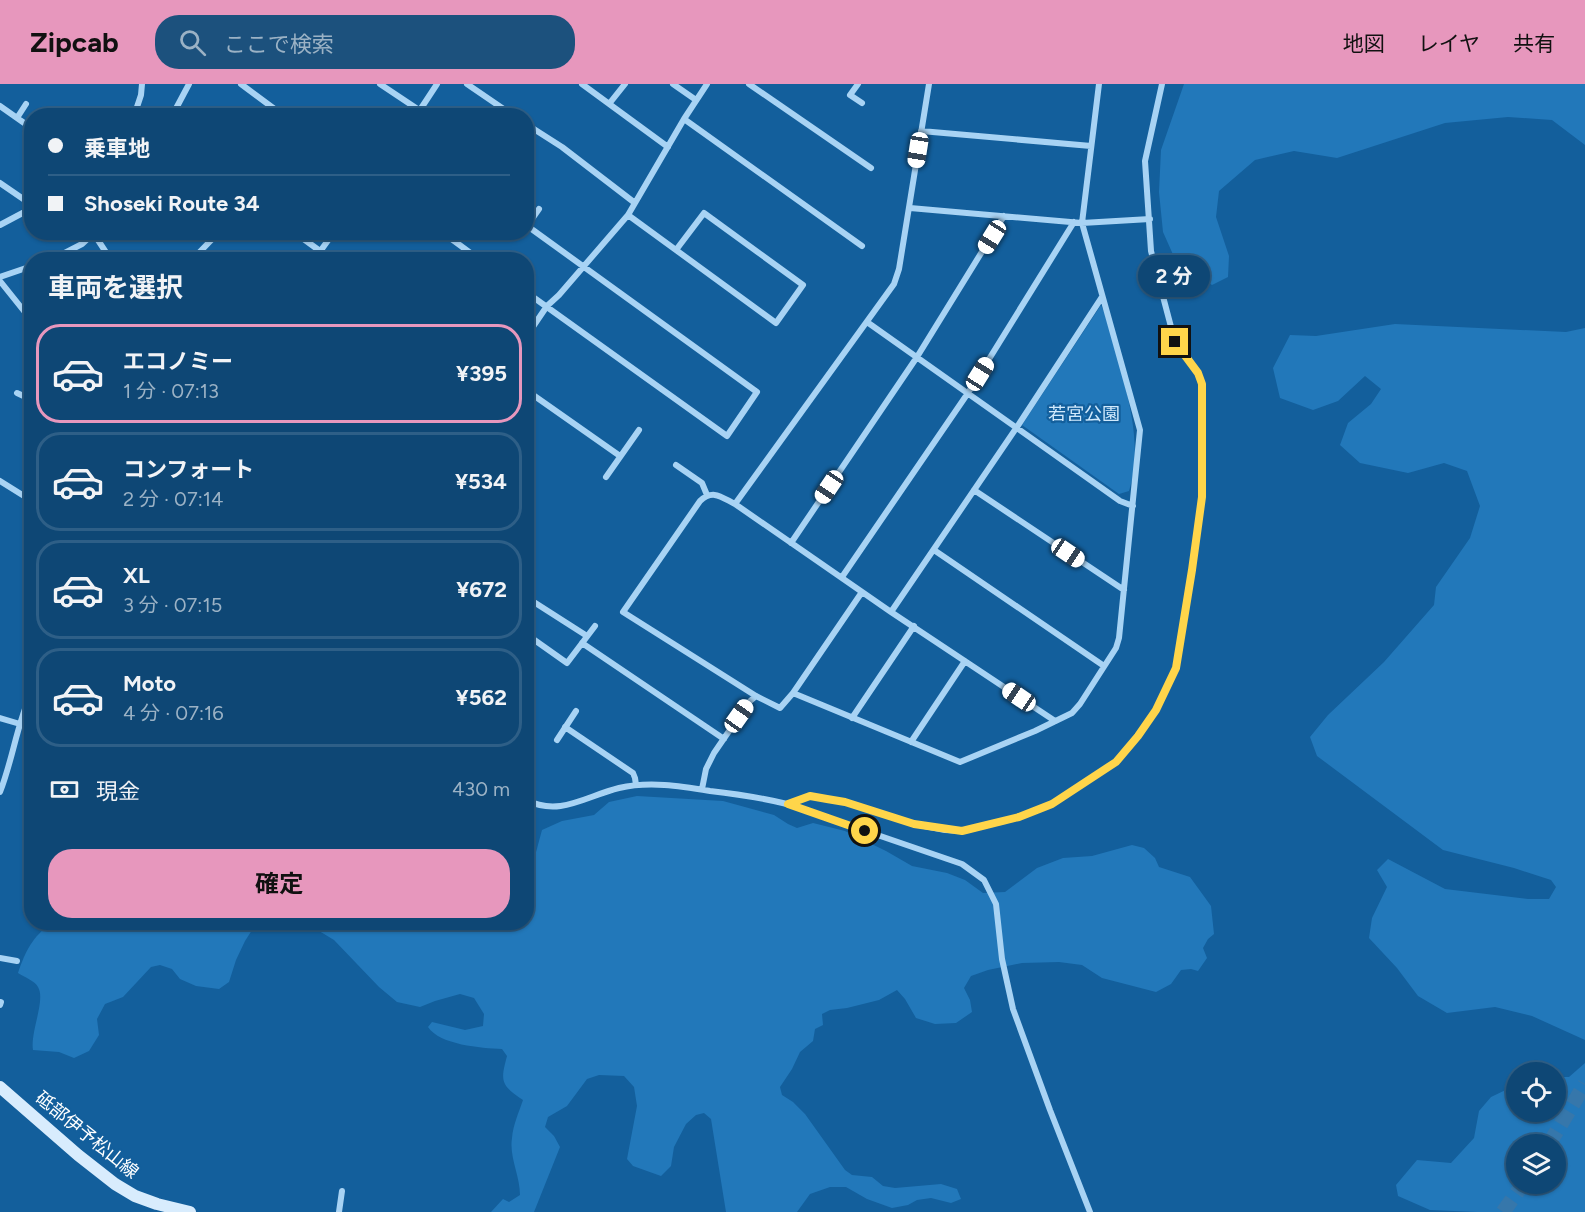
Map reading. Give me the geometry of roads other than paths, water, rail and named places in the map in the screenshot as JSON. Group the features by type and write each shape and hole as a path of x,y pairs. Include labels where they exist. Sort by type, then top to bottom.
{"main road":[{"name":"砥部伊予松山線","path":"0,1088 115,1184 135,1196 190,1212"}],"street":[{"path":"137,108 142,84"},
{"path":"176,108 189,84"},
{"path":"240,84 273,108"},
{"path":"381,84 412,108"},
{"path":"421,108 437,84"},
{"path":"467,84 502,108"},
{"path":"582,84 668,147"},
{"path":"609,104 625,84"},
{"path":"674,84 696,100"},
{"path":"534,325 547,306 628,215 707,84"},
{"path":"749,84 871,168"},
{"path":"858,84 850,95 862,103"},
{"path":"735,504 894,284 899,270 910,208 928,84"},
{"path":"793,693 960,762 1072,713 1116,648 1119,638 1140,430 1082,223 1099,84"},
{"path":"788,804 810,796 819,797 845,802 914,824 962,831 1008,820 1052,804 1116,762 1156,710 1176,668 1192,570 1202,497 1203,399 1202,384 1198,373 1175,342 1151,251 1145,161 1162,84"},
{"path":"17,118 26,105"},
{"path":"0,106 24,123"},
{"path":"684,119 862,246"},
{"path":"534,129 562,147 635,203"},
{"path":"921,131 1091,146"},
{"path":"0,183 24,200"},
{"path":"910,208 1082,223 1149,219"},
{"path":"534,216 539,209"},
{"path":"0,225 24,211"},
{"path":"628,215 776,323 802,285 704,213 676,250"},
{"path":"792,543 917,357 1004,216"},
{"path":"842,577 968,393 1074,222"},
{"path":"534,230 757,392 728,436 534,297"},
{"path":"66,252 87,240"},
{"path":"200,252 211,240"},
{"path":"305,240 320,251 328,240"},
{"path":"453,240 469,252"},
{"path":"24,270 0,279 24,310"},
{"path":"891,612 1102,297"},
{"path":"867,322 1120,501 1133,506"},
{"path":"16,393 24,396"},
{"path":"534,396 620,456"},
{"path":"606,477 639,430"},
{"path":"676,465 702,483 707,495"},
{"path":"0,481 24,496"},
{"path":"974,490 1124,590"},
{"path":"862,592 793,693 780,708 756,696 624,612 700,501 707,495 713,494 735,504 891,612 1055,721"},
{"path":"934,550 1104,666"},
{"path":"534,602 587,636"},
{"path":"534,640 567,663 595,626"},
{"path":"852,718 914,626"},
{"path":"582,644 724,739"},
{"path":"911,742 965,661"},
{"path":"702,789 706,769 749,702 756,696"},
{"path":"557,740 576,711"},
{"path":"0,792 24,713"},
{"path":"0,718 20,724"},
{"path":"565,727 633,773 636,785"},
{"path":"534,803 543,807 558,807 636,785 678,786 759,797 788,804 962,864 984,880 996,904 1002,959 1013,1009 1090,1212"},
{"path":"0,958 17,961"},
{"path":"339,1212 342,1191"}],"tunnel":[{"path":"1555,1134 1585,1084"},
{"path":"1503,1212 1516,1194"}],"park label":[{"name":"若宮公園","path":"1084,414"}]}
